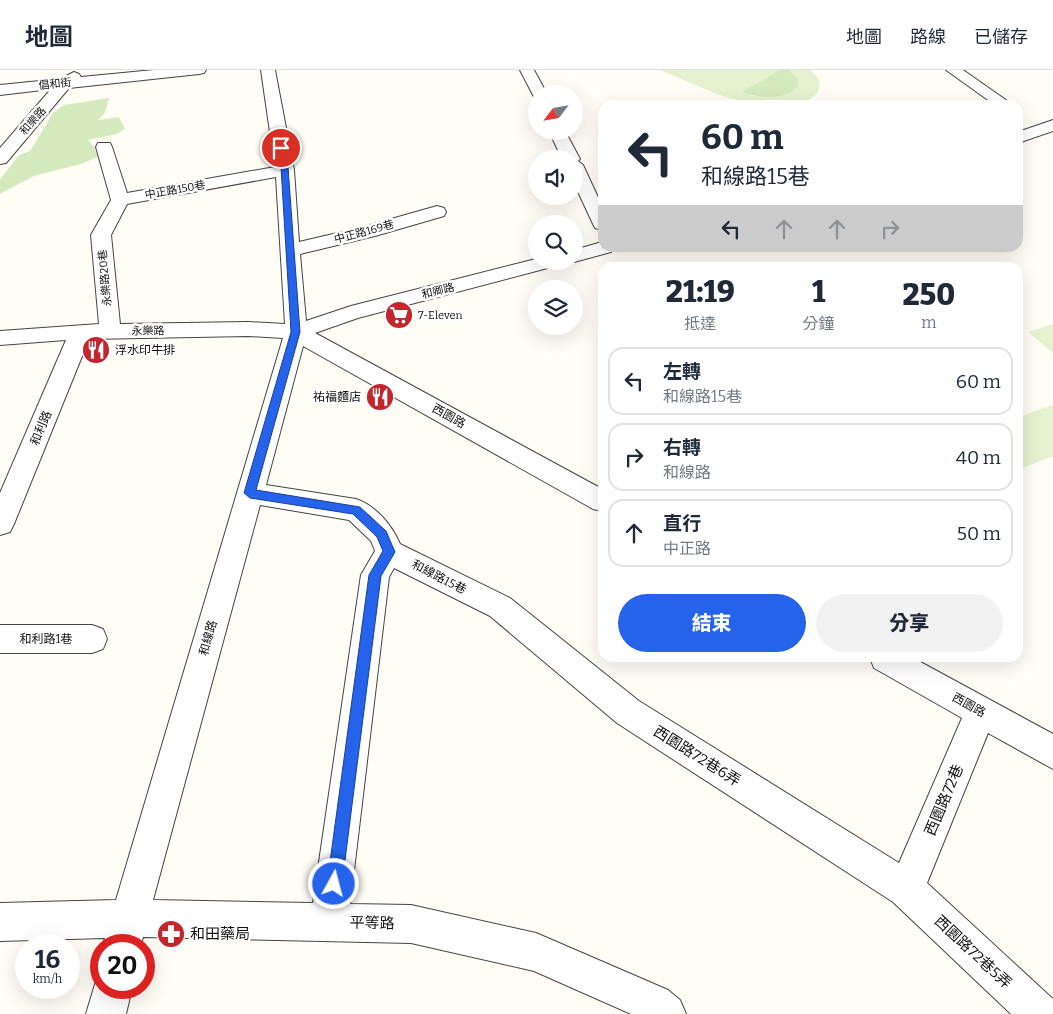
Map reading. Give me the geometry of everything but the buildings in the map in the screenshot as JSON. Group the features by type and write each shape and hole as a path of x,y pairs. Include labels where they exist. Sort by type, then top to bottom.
{"street":[{"path":"65,83 85,70"},
{"name":"倡和街","path":"0,90 199,70"},
{"path":"268,70 285,170 296,332"},
{"path":"527,70 534,85"},
{"path":"953,70 998,100"},
{"name":"和樂路","path":"0,159 65,83"},
{"path":"1025,118 1047,127"},
{"path":"1023,136 1047,127"},
{"path":"104,147 120,200"},
{"name":"中正路150巷","path":"120,200 285,170"},
{"path":"583,184 598,216"},
{"name":"永樂路20巷","path":"110,331 101,235 120,200"},
{"name":"中正路169巷","path":"290,250 368,232 437,212"},
{"path":"583,254 598,250"},
{"name":"和卿路","path":"296,332 351,313 528,267"},
{"name":"永樂路","path":"0,338 110,331 248,329 296,332"},
{"name":"和利路","path":"0,524 81,332"},
{"name":"和線路","path":"125,931 296,332"},
{"name":"西園路","path":"296,332 598,499"},
{"path":"250,493 356,510 382,534 389,552 375,575 329,922"},
{"name":"和線路15巷","path":"389,552 500,607"},
{"name":"西園路72巷6弄","path":"500,607 628,712 906,889"},
{"name":"和利路1巷","path":"0,639 92,639"},
{"name":"西園路","path":"892,662 1053,752"},
{"name":"西園路72巷","path":"906,889 981,712"},
{"name":"西園路72巷5弄","path":"906,889 1040,1014"},
{"name":"平等路","path":"0,922 125,931 329,922 411,924 536,952 654,1004 666,1014"},
{"path":"106,1014 109,999"}],"green space":[{"path":"660,70 779,70 741,92 763,97 786,94 799,86 798,78 789,70 810,70 820,83 816,95 807,100 737,100"},
{"path":"779,70 789,70 798,78 799,86 786,95 779,97 756,96 741,92"},
{"path":"109,98 105,113 98,120 119,117 125,129 117,134 88,140 94,147 98,157 81,164 34,176 0,194 0,179 19,155 30,151 53,113 64,105"},
{"path":"1053,324 1053,353 1028,332"},
{"path":"1053,405 1053,456 1023,468 1023,415"}],"place":[{"name":"7-Eleven","path":"399,315"},
{"name":"浮水印牛排","path":"96,350"},
{"name":"祐福麵店","path":"380,397"},
{"name":"和田藥局","path":"171,934"}],"route":[{"path":"281,148 296,332 250,493 356,510 382,534 389,552 375,575 334,884"}]}
